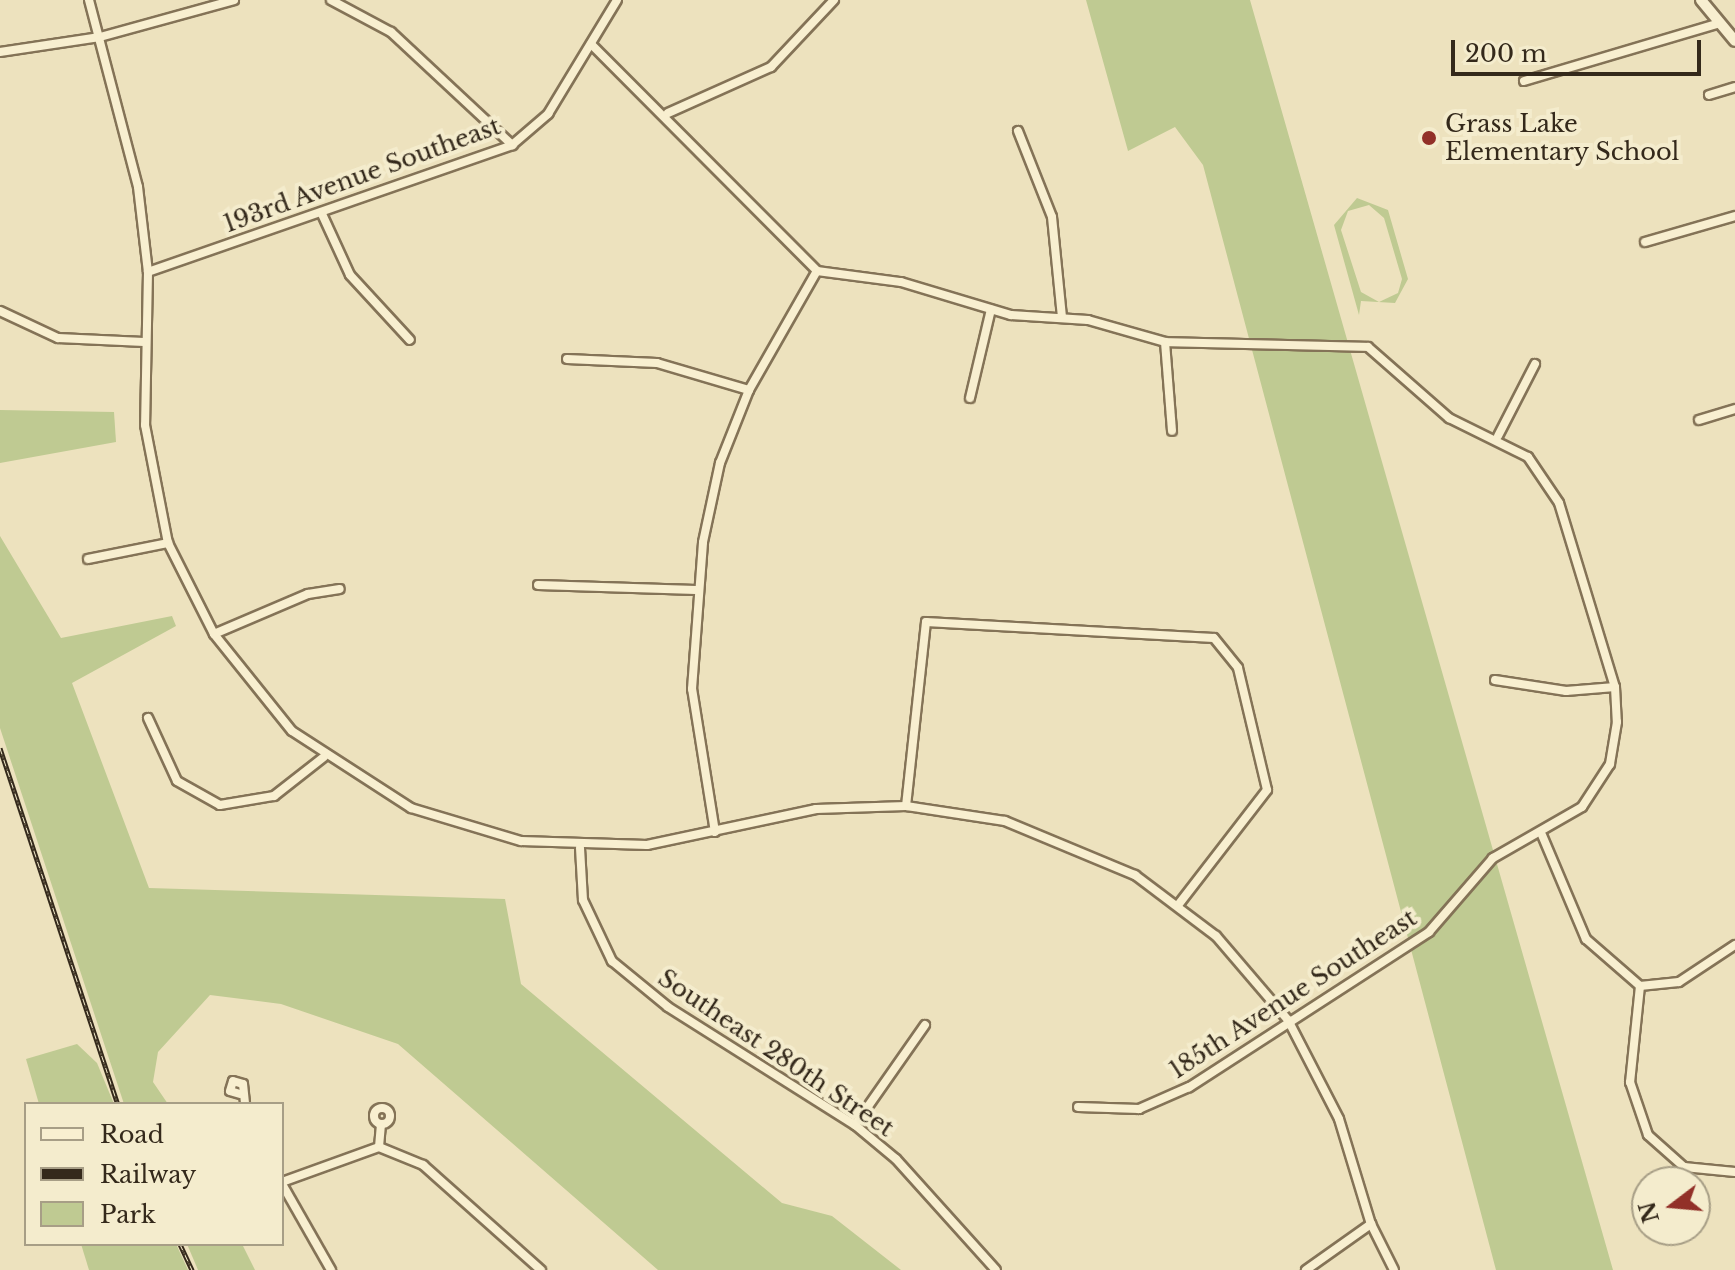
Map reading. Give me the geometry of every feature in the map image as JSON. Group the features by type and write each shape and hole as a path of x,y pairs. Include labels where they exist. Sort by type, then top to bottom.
{"street":[{"path":"89,0 138,187 148,272 144,342 149,462 168,543 214,634 253,688 324,757 411,808 521,841 580,848 715,832 816,809 906,806 1005,821 1053,837 1135,875 1216,936 1288,1020 1339,1119 1371,1224 1394,1270"},
{"path":"0,52 100,37 234,0"},
{"path":"331,0 359,10 512,145"},
{"path":"359,10 365,0"},
{"name":"193rd Avenue Southeast","path":"148,272 322,214 512,145 548,114 617,0"},
{"path":"668,113 771,67 834,0"},
{"path":"1701,0 1735,41"},
{"path":"1524,81 1720,23"},
{"path":"591,44 668,113 817,271 901,282 991,309 1062,317 1165,342 1172,431"},
{"path":"1709,95 1735,87"},
{"path":"1018,131 1052,217 1062,317"},
{"path":"322,214 350,275 410,340"},
{"path":"1645,242 1735,216"},
{"path":"715,832 692,689 696,590 720,463 749,390 817,271"},
{"path":"970,398 991,309"},
{"path":"0,311 58,338 144,342"},
{"name":"185th Avenue Southeast","path":"1078,1107 1112,1112 1153,1104 1429,932 1493,858 1542,835 1582,807 1605,773 1617,722 1615,687 1559,503 1535,463 1498,436 1449,418 1368,347 1260,339 1165,342"},
{"path":"567,359 657,363 749,390"},
{"path":"1498,436 1535,364"},
{"path":"1699,420 1735,409"},
{"path":"88,559 168,543"},
{"path":"538,585 696,590"},
{"path":"214,634 294,599 340,589"},
{"path":"906,806 926,622 1214,638 1238,668 1267,790 1178,905"},
{"path":"1495,680 1566,691 1615,687"},
{"path":"148,718 177,781 220,805 274,796 324,757"},
{"path":"1542,835 1586,939 1640,986 1679,982 1735,945"},
{"name":"Southeast 280th Street","path":"580,848 583,900 612,961 668,1007 855,1125 896,1159 996,1270"},
{"path":"1640,986 1633,1100 1658,1149 1683,1166"},
{"path":"855,1125 925,1025"},
{"path":"240,1094 244,1102"},
{"path":"379,1147 381,1124"},
{"path":"284,1182 379,1147 423,1165 541,1270"},
{"path":"1711,1170 1735,1172"},
{"path":"284,1187 331,1270"},
{"path":"1306,1270 1371,1224"}],"green space":[{"path":"1086,0 1250,0 1613,1270 1496,1270 1203,165 1175,127 1128,151"},
{"path":"1357,198 1388,210 1408,279 1395,303 1361,301 1359,315 1334,225","holes":["1369,205 1384,218 1402,279 1398,293 1379,302 1361,292 1341,230 1348,211"]},
{"path":"0,410 114,412 116,442 0,463"},
{"path":"0,536 61,638 172,616 176,626 72,683 149,888 505,899 521,984 782,1203 832,1216 901,1270 658,1270 398,1044 281,1004 210,995 158,1052 153,1082 167,1102 123,1102 0,728"},
{"path":"77,1044 97,1063 113,1102 38,1102 26,1059"},
{"path":"82,1246 177,1246 188,1270 89,1270"},
{"path":"188,1246 243,1246 255,1270 198,1270"}],"railway":[{"path":"0,748 117,1102"},
{"path":"181,1246 192,1270"}],"place":[{"name":"Grass Lake Elementary School","path":"1429,138"}]}
